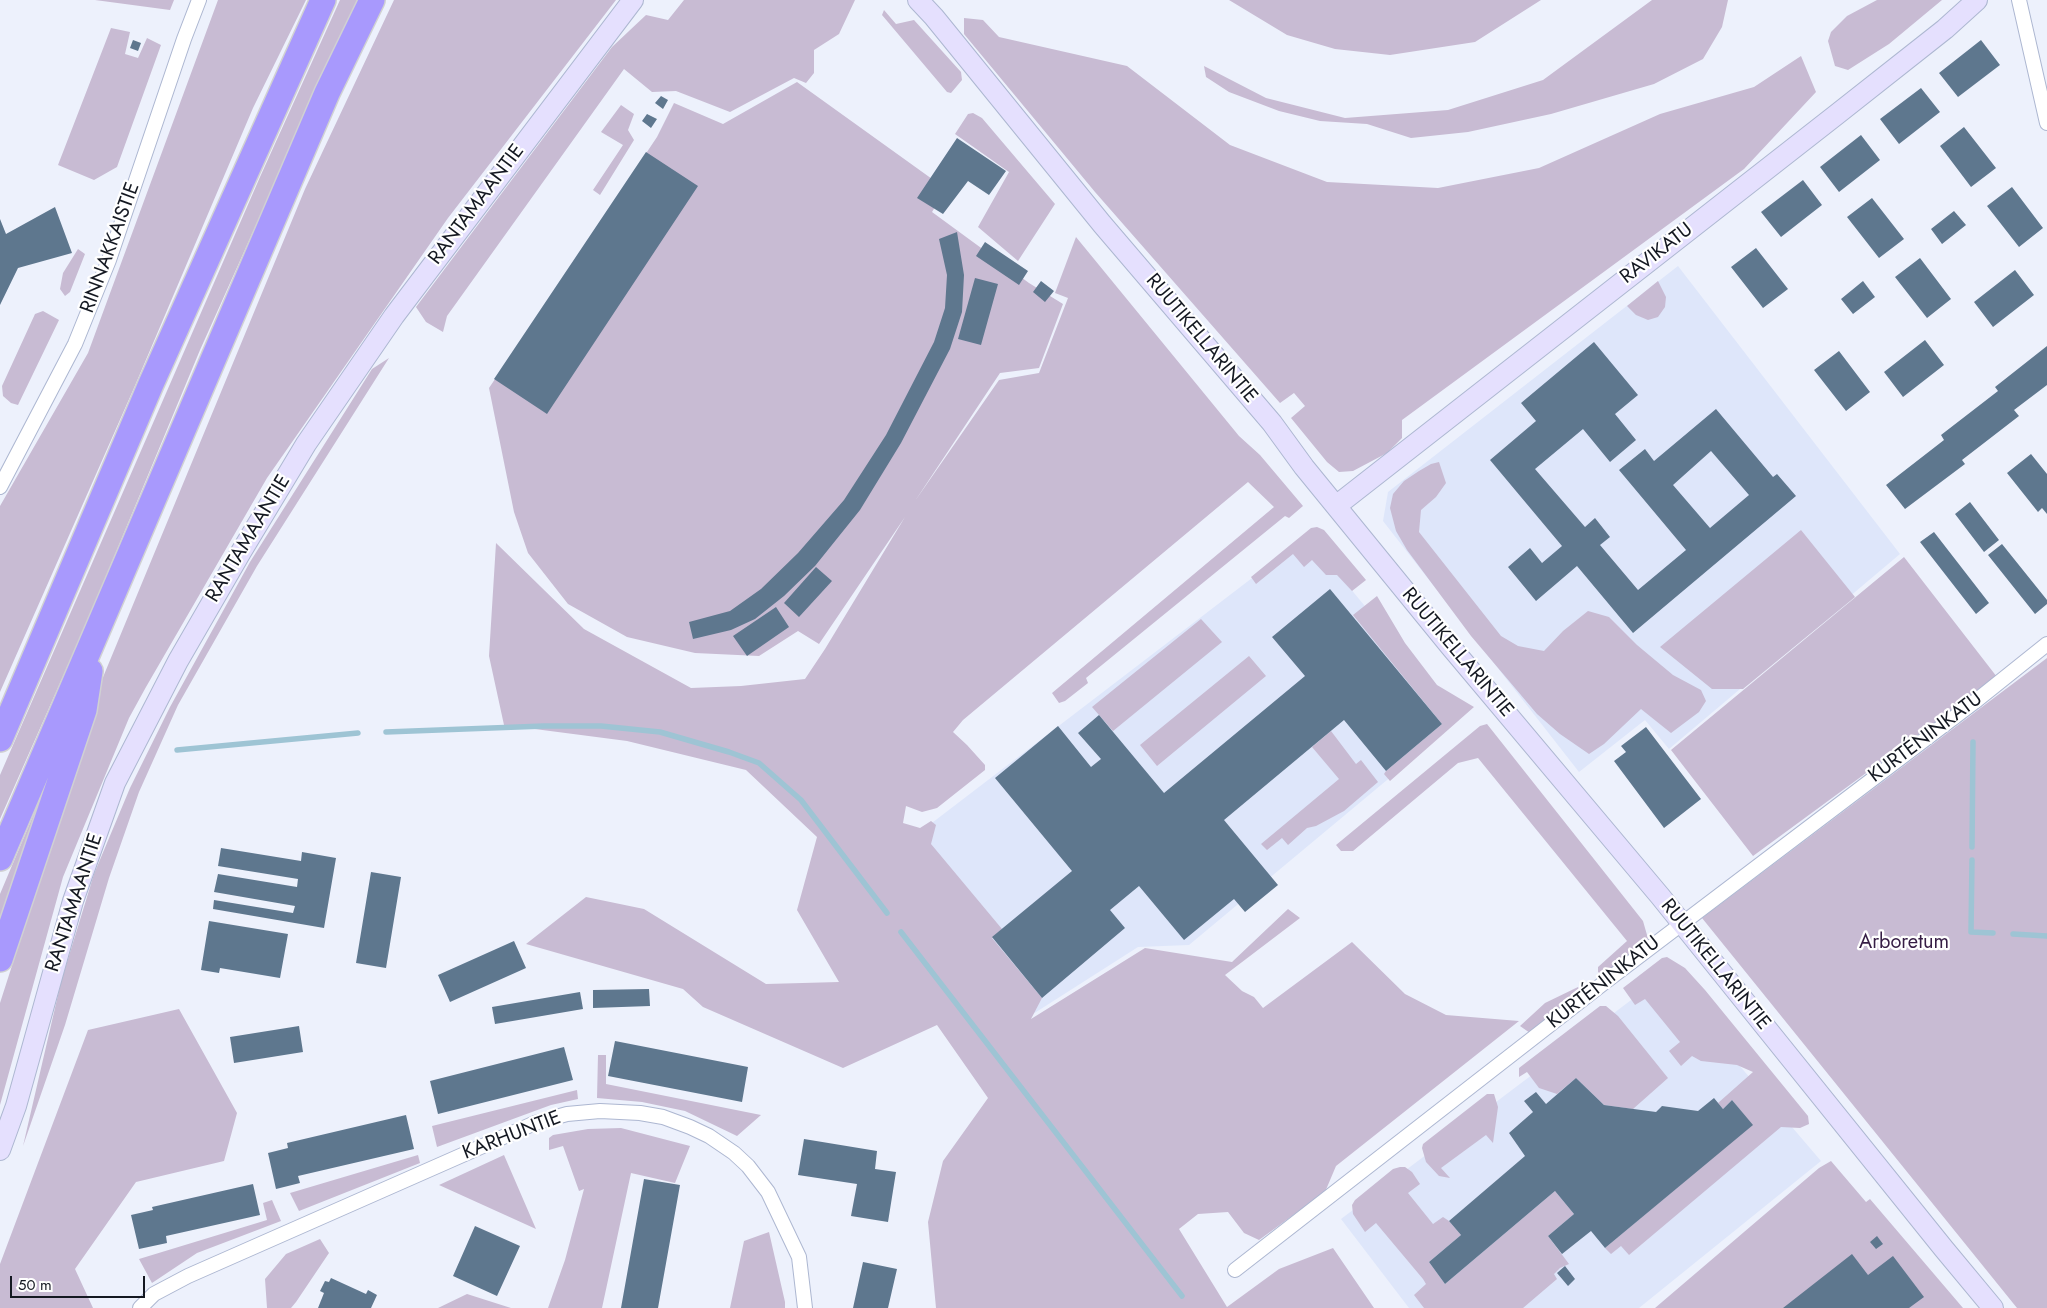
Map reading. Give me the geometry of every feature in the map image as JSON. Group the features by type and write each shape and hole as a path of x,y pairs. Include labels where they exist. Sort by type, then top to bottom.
{"highway":[{"path":"0,739 155,375 323,0"},
{"path":"0,858 327,93 372,0"},
{"path":"0,959 84,710 96,634"}],"main road":[{"name":"RANTAMAANTIE","path":"0,1150 16,1106 73,901 115,783 178,661 306,444 394,316 633,0"},
{"name":"RUUTIKELLARINTIE","path":"918,0 934,17 1102,224 1272,423 1336,506 1450,646 1682,923 1944,1250 1993,1308"},
{"name":"RAVIKATU","path":"1336,506 1945,29 1977,0"}],"street":[{"name":"RINNAKKAISTIE","path":"0,487 75,344 109,260 199,0"},
{"path":"2019,0 2047,123"},
{"name":"KURTÉNINKATU","path":"1234,1270 1682,923 1977,700 2047,644"},
{"name":"KARHUNTIE","path":"140,1308 154,1294 188,1276 535,1123 567,1114 600,1111 640,1113 663,1117 690,1127 710,1136 734,1153 748,1166 768,1192 799,1257 805,1308"}],"shaded area":[{"path":"1678,266 1900,554 1669,749 1645,720 1579,772 1383,521 1388,492"},
{"path":"1307,536 1459,720 1189,945 1138,947 1033,1014 912,876 924,829"},
{"path":"1663,976 1821,1161 1639,1308 1409,1308 1341,1219"}],"green space":[{"path":"95,0 174,0 170,10"},
{"path":"218,0 306,0 253,108 134,388 0,692 0,506 88,353"},
{"path":"340,0 361,0 292,145 200,350 87,622 0,819 0,775 260,177"},
{"path":"394,0 616,0 448,218 267,478 146,687 129,718 63,877 0,1105 0,1003 80,754 101,682 305,189"},
{"path":"684,0 855,0 839,34 814,50 814,73 806,83 794,78 730,112 676,91 652,92 624,69 447,316 443,332 426,322 416,307 612,47 646,15 668,20"},
{"path":"1229,0 1541,0 1475,42 1390,55 1335,49 1287,35"},
{"path":"1652,0 1728,0 1722,27 1703,59 1654,84 1551,114 1468,132 1411,138 1367,124 1320,121 1279,111 1229,92 1206,77 1204,66 1266,98 1345,118 1448,110 1543,80"},
{"path":"1877,0 1942,0 1889,44 1848,70 1835,66 1828,41 1831,32 1847,16"},
{"path":"884,10 896,24 914,20 961,72 962,80 951,93 947,92 882,15"},
{"path":"964,18 983,20 999,37 1127,66 1230,145 1327,182 1438,188 1539,168 1660,114 1754,87 1801,56 1816,92 1744,169 1402,420 1402,438 1387,453 1353,471 1339,472 1327,462 1291,418 1305,406 1294,393 1280,403 1095,192 964,34"},
{"path":"111,28 130,32 125,54 138,58 147,38 161,45 117,167 94,180 58,165"},
{"path":"797,82 946,189 932,212 1029,283 1063,304 1039,368 1000,373 915,501 999,380 1039,373 1068,298 1055,293 1076,237 1239,436 1260,455 1303,506 1289,518 1285,516 1086,678 1088,683 1065,701 1059,703 1052,693 1274,507 1248,482 963,720 953,732 985,765 985,770 937,808 922,812 906,806 903,823 920,828 931,821 936,825 931,844 1002,929 992,938 1042,998 1031,1019 1145,948 1232,962 1288,909 1300,918 1225,975 1242,991 1254,997 1263,1008 1352,942 1405,994 1446,1015 1519,1021 1336,1166 1325,1192 1259,1240 1244,1233 1228,1212 1198,1214 1179,1229 1227,1307 1279,1269 1333,1248 1374,1308 936,1308 928,1222 943,1161 988,1098 937,1025 843,1068 703,1007 683,989 526,944 586,897 644,909 766,984 839,982 797,910 817,837 746,770 627,741 504,725 489,656 496,543 584,629 691,688 741,686 805,679 905,517 819,644 798,631 759,656 695,653 627,637 568,604 528,553 514,512 489,388 657,137 674,103 723,124"},
{"path":"621,105 634,114 628,130 634,140 600,195 593,190 623,145 601,132"},
{"path":"973,113 982,118 1055,204 1018,261 978,227 1009,172 955,134 968,114"},
{"path":"78,249 85,254 70,292 65,296 60,289 63,273"},
{"path":"1658,281 1666,297 1665,307 1658,317 1648,320 1636,315 1627,306"},
{"path":"43,311 59,320 18,405 11,403 3,396 2,386 35,314"},
{"path":"389,358 257,566 178,705 139,792 109,878 65,1025 23,1146 61,982 94,874 130,788 170,707 250,562 372,369"},
{"path":"1439,462 1446,483 1436,497 1421,510 1419,532 1501,636 1518,646 1544,651 1563,631 1588,611 1609,617 1637,645 1673,675 1701,690 1706,701 1699,712 1671,733 1641,709 1604,744 1589,754 1560,734 1537,714 1471,636 1407,550 1396,531 1390,508 1393,494 1404,481 1431,464"},
{"path":"1317,527 1324,530 1366,580 1352,591 1337,575 1326,575 1312,560 1304,567 1293,554 1256,584 1251,577 1311,528"},
{"path":"1801,530 1855,597 1743,689 1712,689 1660,647"},
{"path":"1904,557 1997,677 1753,856 1671,750"},
{"path":"1377,596 1405,643 1437,685 1474,707 1390,781 1384,774 1386,771 1442,724 1353,615"},
{"path":"1201,619 1222,642 1113,731 1092,707"},
{"path":"1249,656 1266,676 1157,766 1140,745"},
{"name":"Arboretum","path":"2047,658 2047,1308 2017,1308 1702,918"},
{"path":"1487,724 1643,921 1649,942 1606,977 1598,972 1598,967 1627,941 1478,758 1458,763 1353,851 1341,851 1336,845 1480,726"},
{"path":"1331,731 1356,764 1361,760 1378,782 1344,811 1316,826 1307,828 1288,845 1282,838 1267,850 1261,844 1339,779 1312,747"},
{"path":"51,773 0,936 0,894"},
{"path":"1667,957 1685,968 1705,990 1808,1116 1809,1124 1800,1128 1781,1127 1629,1255 1621,1246 1611,1254 1605,1248 1752,1125 1732,1100 1723,1109 1718,1103 1753,1072 1737,1065 1701,1061 1692,1056 1681,1066 1669,1051 1680,1042 1645,999 1635,1005 1623,988 1662,958"},
{"path":"1578,987 1581,995 1530,1033 1520,1026 1545,1003"},
{"path":"1600,1006 1606,1006 1618,1016 1668,1078 1633,1109 1604,1105 1576,1078 1557,1094 1539,1088 1527,1072 1519,1077 1519,1068"},
{"path":"179,1009 237,1113 224,1161 136,1182 75,1269 93,1308 0,1308 0,1264 88,1030"},
{"path":"598,1055 606,1055 606,1084 761,1115 737,1136 685,1111 642,1102 597,1098"},
{"path":"577,1090 578,1099 551,1105 437,1147 432,1126"},
{"path":"1487,1094 1494,1094 1498,1107 1493,1143 1486,1135 1441,1168 1450,1178 1439,1176 1426,1162 1422,1148 1423,1144"},
{"path":"621,1128 690,1146 675,1183 631,1173 602,1308 548,1308 565,1260 584,1189 579,1191 563,1146 549,1150 549,1138 553,1135 588,1129"},
{"path":"418,1155 420,1163 299,1211 290,1193"},
{"path":"504,1155 536,1229 439,1185"},
{"path":"1831,1161 1866,1202 1870,1199 1963,1308 1655,1308 1819,1168"},
{"path":"1405,1167 1412,1172 1420,1184 1408,1193 1433,1224 1443,1217 1461,1235 1429,1262 1445,1284 1555,1191 1574,1214 1548,1236 1569,1264 1560,1268 1554,1274 1557,1279 1523,1308 1424,1308 1414,1295 1426,1284 1423,1279 1376,1223 1365,1232 1353,1214 1352,1205 1355,1200 1393,1169"},
{"path":"272,1200 281,1221 197,1253 152,1283 139,1259 267,1220 263,1203"},
{"path":"769,1232 785,1308 730,1308 744,1241"},
{"path":"320,1239 329,1253 296,1302 291,1308 267,1308 265,1279 286,1254"},
{"path":"467,1294 511,1308 438,1308"}],"building":[{"path":"133,40 141,43 138,51 130,48"},
{"path":"1981,40 2000,65 1958,97 1939,73"},
{"path":"1921,88 1940,112 1899,144 1880,119"},
{"path":"661,96 668,100 663,109 655,103"},
{"path":"647,114 657,119 651,128 642,121"},
{"path":"1964,127 1996,168 1971,187 1940,146"},
{"path":"1861,135 1880,160 1839,192 1820,167"},
{"path":"957,138 1006,171 989,195 968,181 943,214 917,198"},
{"path":"646,152 698,186 547,414 494,379"},
{"path":"1803,180 1822,205 1781,237 1761,212"},
{"path":"2012,187 2043,228 2019,247 1987,206"},
{"path":"1872,198 1904,239 1879,258 1847,217"},
{"path":"55,207 72,253 18,268 0,305 0,219 6,234"},
{"path":"1954,211 1966,225 1942,244 1931,229"},
{"path":"957,232 964,275 962,312 950,349 901,443 860,510 815,566 784,596 755,619 731,630 693,639 689,622 730,611 761,589 798,553 844,500 886,435 934,342 945,308 947,275 939,239"},
{"path":"985,242 1028,271 1019,285 976,256"},
{"path":"1756,248 1788,289 1763,308 1731,267"},
{"path":"1920,258 1951,299 1927,318 1895,277"},
{"path":"2015,270 2034,295 1993,327 1974,302"},
{"path":"975,278 998,284 981,345 958,339"},
{"path":"1041,281 1054,291 1045,302 1033,292"},
{"path":"1863,281 1875,297 1853,314 1841,299"},
{"path":"1925,340 1944,365 1903,397 1884,372"},
{"path":"1594,342 1638,395 1615,414 1636,440 1610,462 1583,429 1535,469 1585,527 1595,518 1610,537 1600,545 1638,590 1686,550 1619,470 1645,449 1654,461 1716,409 1773,477 1777,474 1796,496 1633,633 1577,566 1536,601 1508,567 1530,548 1542,563 1562,546 1490,460 1536,421 1521,403","holes":["1711,451 1749,495 1710,528 1673,485"]},
{"path":"2047,346 2047,385 2014,410 2019,416 1962,460 1965,464 1905,509 1886,485 1944,440 1941,435 1998,391 1995,387"},
{"path":"1839,351 1870,392 1846,411 1814,370"},
{"path":"2031,454 2047,474 2047,514 2042,508 2038,512 2007,473"},
{"path":"1970,502 1999,540 1984,552 1955,514"},
{"path":"1934,532 1989,603 1976,614 1920,542"},
{"path":"2002,544 2047,600 2047,604 2035,614 1988,555"},
{"path":"816,567 832,581 799,617 784,603"},
{"path":"1330,589 1442,724 1386,771 1344,720 1224,820 1278,885 1245,912 1234,899 1184,940 1139,886 1110,910 1125,928 1042,998 992,937 1072,871 995,778 1058,726 1091,767 1101,759 1078,733 1099,715 1164,793 1305,676 1272,637"},
{"path":"776,607 789,627 747,656 733,636"},
{"path":"1646,727 1701,799 1664,828 1614,761 1626,752 1621,746"},
{"path":"221,848 301,861 302,852 336,858 324,928 213,909 214,900 293,913 295,906 214,892 218,874 297,887 298,879 218,866"},
{"path":"371,872 401,877 386,968 356,963"},
{"path":"209,921 288,934 280,978 220,968 219,973 201,970"},
{"path":"514,941 526,968 450,1002 438,975"},
{"path":"649,989 650,1006 593,1008 593,990"},
{"path":"580,992 583,1009 495,1024 492,1007"},
{"path":"299,1026 303,1052 234,1063 230,1037"},
{"path":"615,1041 748,1067 742,1102 608,1076"},
{"path":"564,1047 573,1080 438,1114 430,1081"},
{"path":"1576,1078 1604,1105 1656,1112 1662,1106 1698,1111 1714,1098 1723,1109 1732,1100 1753,1125 1605,1248 1591,1231 1562,1254 1548,1236 1574,1214 1555,1191 1445,1284 1429,1262 1461,1235 1449,1221 1525,1156 1509,1133 1533,1112 1524,1101 1536,1092 1546,1104"},
{"path":"406,1115 414,1149 298,1176 300,1183 276,1189 268,1153 288,1148 287,1143"},
{"path":"804,1139 877,1151 875,1169 896,1172 888,1222 851,1216 857,1184 798,1175"},
{"path":"644,1179 680,1185 658,1308 621,1308"},
{"path":"253,1184 260,1215 166,1236 167,1243 139,1249 131,1215 153,1210 152,1207"},
{"path":"475,1226 520,1246 497,1296 453,1276"},
{"path":"1877,1236 1883,1244 1876,1249 1870,1242"},
{"path":"1852,1254 1868,1275 1893,1256 1924,1297 1909,1308 1783,1308"},
{"path":"863,1262 897,1269 888,1308 853,1308"},
{"path":"1565,1266 1575,1279 1568,1286 1557,1273"},
{"path":"331,1278 366,1294 368,1290 377,1295 371,1308 318,1308 324,1293 320,1291 325,1281 329,1282"}],"waterway":[{"path":"386,732 544,726 601,726 660,732 729,752 759,763 801,800 887,913"},
{"path":"177,750 358,733"},
{"path":"1972,847 1973,742"},
{"path":"1972,860 1971,932 1993,933"},
{"path":"901,932 1182,1296"},
{"path":"2013,934 2047,936"}]}
